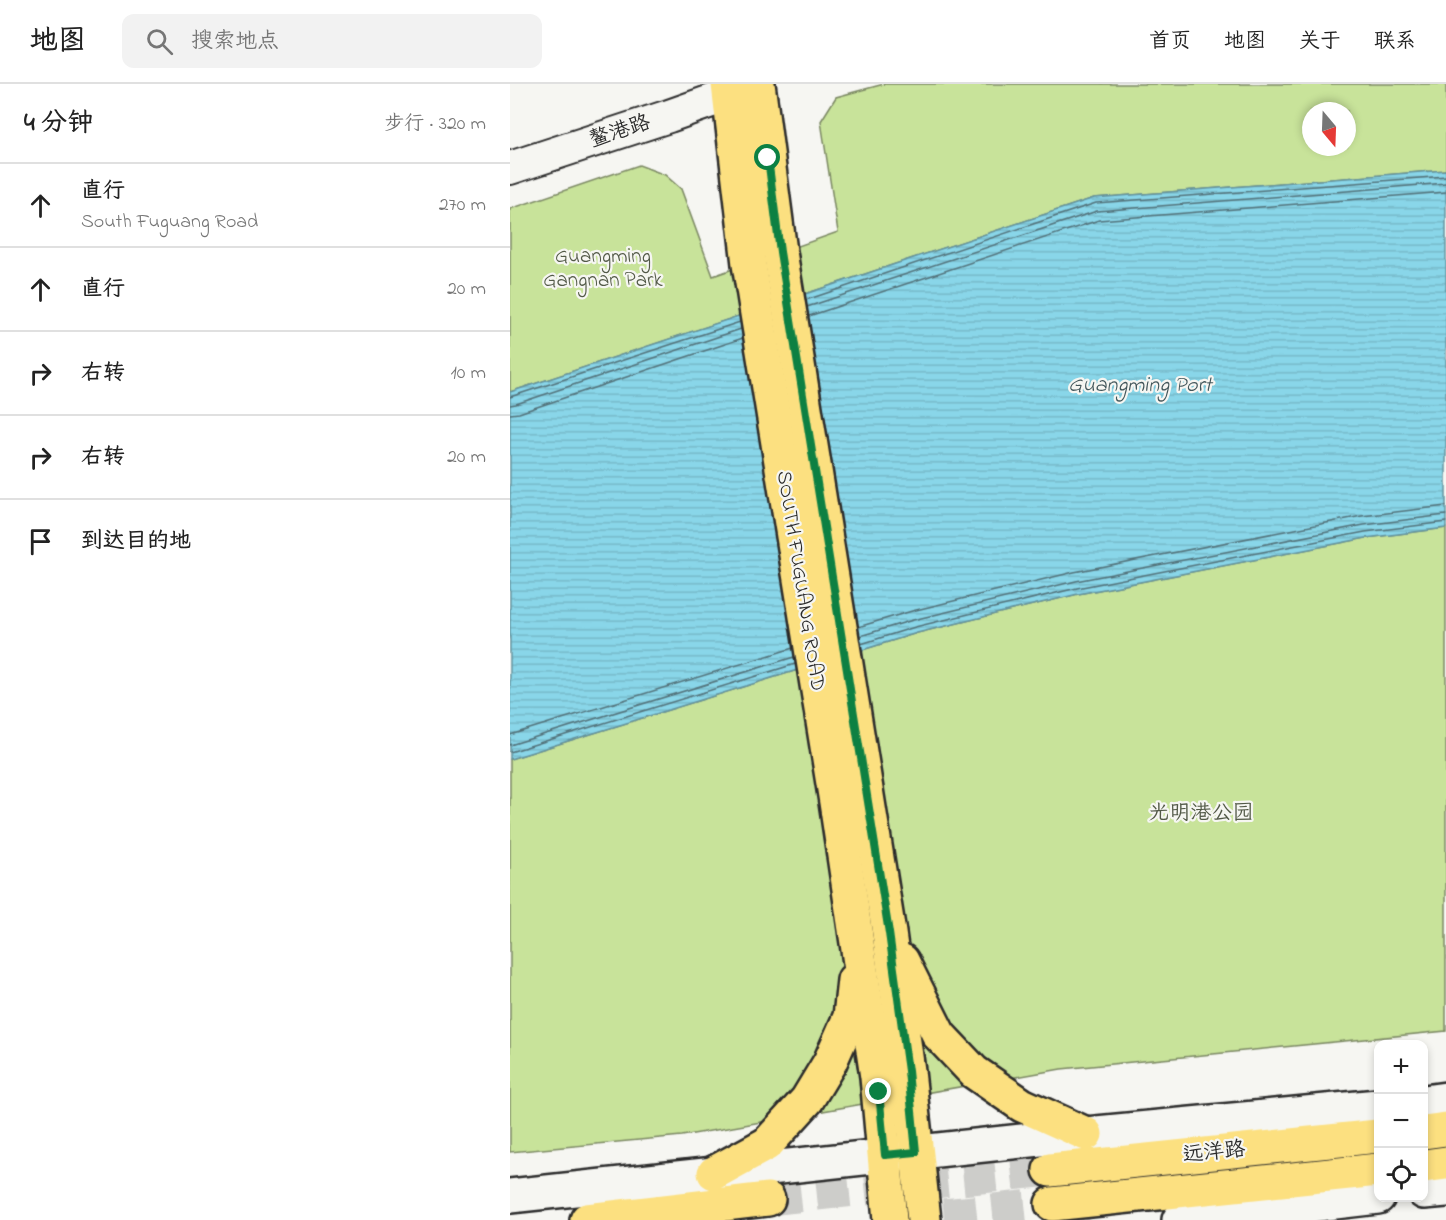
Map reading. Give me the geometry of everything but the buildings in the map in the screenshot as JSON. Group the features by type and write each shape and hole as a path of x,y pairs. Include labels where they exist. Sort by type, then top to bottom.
{"main road":[{"name":"SOUTH FUGUANG ROAD","path":"746,86 780,252 851,797 893,1074 900,1153"},
{"name":"SOUTH FUGUANG ROAD","path":"746,86 749,264 851,797"},
{"path":"873,936 939,1035 974,1072 1022,1106 1086,1134"},
{"path":"714,1173 767,1144 807,1101 830,1062 850,1017 873,936"},
{"path":"1428,1102 1446,1100"},
{"path":"510,1196 900,1153 1374,1106"},
{"path":"1428,1131 1446,1129"},
{"name":"远洋路","path":"1050,1170 1374,1136"},
{"path":"890,1220 900,1153"},
{"path":"900,1153 924,1220"},
{"path":"1428,1165 1446,1163"},
{"name":"远洋路","path":"1052,1204 1374,1170"},
{"path":"1428,1192 1446,1190"},
{"path":"1179,1220 1374,1197"},
{"path":"587,1220 768,1199"}],"street":[{"name":"鳌港路","path":"510,168 746,86"}],"green space":[{"name":"Guangming Gangnan Park","path":"884,84 1446,84 1446,170 1094,198 510,392 510,209 639,165 665,175 681,189 713,276 838,232 821,121 836,97"},
{"name":"光明港公园","path":"1446,528 1446,1031 1061,1069 682,1136 510,1152 510,759 917,633 1078,594 1366,538"}],"water":[{"name":"Guangming Port","path":"1446,170 1446,528 1366,538 1078,594 917,633 510,759 510,392 1094,198"}],"tunnel":[{"path":"768,1199 1050,1170"},
{"path":"895,1220 1052,1204"}],"route":[{"path":"768,158 780,252 889,933 908,1071 916,1152 885,1155 879,1092"}]}
